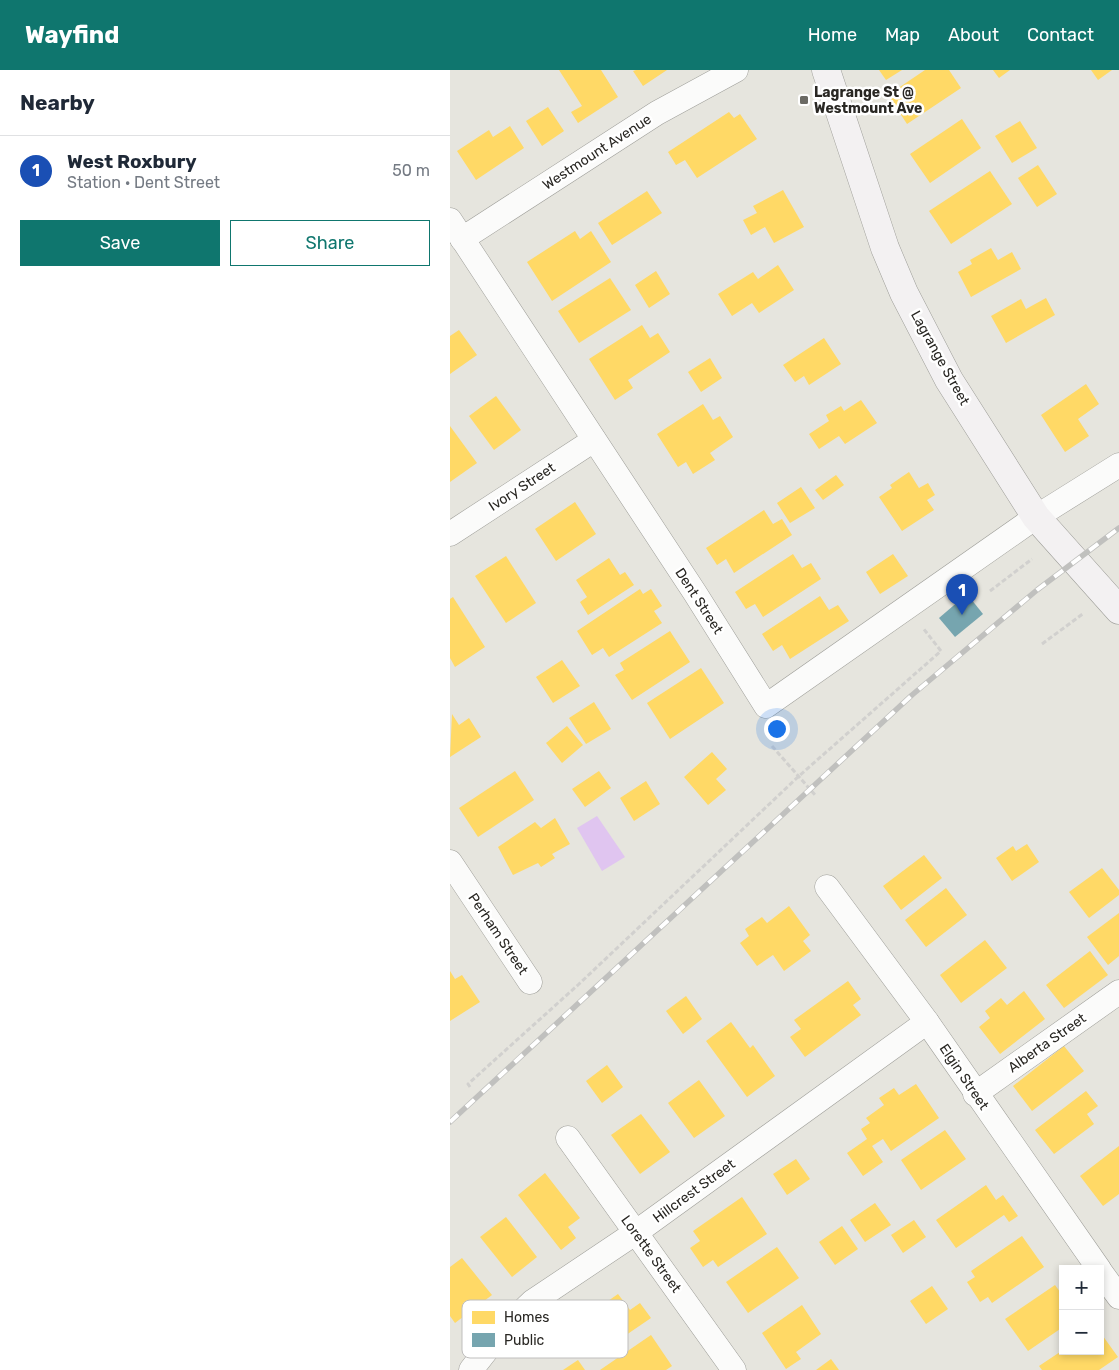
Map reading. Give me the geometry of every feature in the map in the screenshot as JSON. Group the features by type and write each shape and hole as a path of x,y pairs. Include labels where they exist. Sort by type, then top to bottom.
{"main road":[{"name":"Lagrange Street","path":"826,70 864,190 904,293 949,380 1036,517 1119,610"}],"street":[{"name":"Westmount Avenue","path":"456,230 657,113 736,70"},
{"name":"Dent Street","path":"456,230 695,593 766,706 1036,517"},
{"name":"Ivory Street","path":"450,534 594,440"},
{"path":"1036,517 1119,465"},
{"name":"Perham Street","path":"450,862 530,982"},
{"name":"Elgin Street","path":"827,887 927,1022 975,1094 1095,1265"},
{"name":"Alberta Street","path":"975,1094 1119,992"},
{"name":"Hillcrest Street","path":"535,1300 635,1233 927,1022"},
{"name":"Lorette Street","path":"568,1138 734,1370"},
{"name":"Elgin Street","path":"1104,1277 1119,1297"},
{"name":"Hillcrest Street","path":"471,1370 480,1358"}],"path":[{"path":"990,591 1032,559"},
{"path":"1042,644 1086,611"},
{"path":"470,1087 468,1084 579,984 799,776 941,651 922,626"},
{"path":"772,746 815,795"}],"shaded area":[{"path":"597,816 625,857 602,871 577,828"}],"building: Homes":[{"path":"559,70 601,70 618,97 578,123 571,112 582,106"},
{"path":"667,70 643,86 633,71"},
{"path":"879,70 902,70 886,80"},
{"path":"925,70 949,70 961,88 907,124 888,95"},
{"path":"993,70 1010,70 999,78"},
{"path":"1091,70 1112,70 1098,80"},
{"path":"548,107 564,131 542,146 526,121"},
{"path":"729,112 734,118 740,114 757,139 697,178 685,160 676,165 668,152"},
{"path":"962,119 981,148 930,183 910,154"},
{"path":"1020,121 1037,148 1012,163 995,136"},
{"path":"510,126 524,148 476,180 457,151 489,130 493,137"},
{"path":"1038,165 1057,194 1037,207 1018,178"},
{"path":"990,171 1012,204 951,244 929,211"},
{"path":"783,190 804,227 774,243 765,227 751,235 743,220 757,213 753,206"},
{"path":"647,191 662,213 612,245 598,223"},
{"path":"575,231 580,239 591,231 611,262 552,301 527,262"},
{"path":"991,248 998,260 1012,252 1021,269 971,297 958,272 972,264 970,260"},
{"path":"778,265 794,290 759,313 752,303 732,316 718,294 753,272 758,279"},
{"path":"656,271 670,294 649,308 635,285"},
{"path":"610,278 631,310 579,343 558,311"},
{"path":"1046,298 1055,315 1006,343 991,316 1021,299 1026,309"},
{"path":"642,325 650,338 658,333 670,352 628,380 633,388 615,400 589,359"},
{"path":"459,330 477,355 450,374 450,336"},
{"path":"824,338 841,364 809,385 804,376 795,382 783,365"},
{"path":"710,358 722,378 701,392 688,372"},
{"path":"1086,384 1099,404 1078,419 1089,436 1065,452 1041,415"},
{"path":"496,396 521,430 494,450 469,416"},
{"path":"861,400 877,423 845,444 839,436 819,449 809,434 829,421 826,415 841,406 844,411"},
{"path":"703,404 713,420 720,416 733,437 710,453 715,460 693,474 686,462 678,467 657,434"},
{"path":"450,426 477,463 450,482"},
{"path":"909,472 919,488 928,483 935,495 927,500 934,510 902,531 879,497 892,488 890,485"},
{"path":"836,475 844,485 823,500 815,490"},
{"path":"801,487 815,508 790,523 777,503"},
{"path":"575,502 596,534 556,561 535,529"},
{"path":"764,510 773,524 782,519 792,535 734,573 726,559 717,565 706,548"},
{"path":"793,554 802,568 811,563 821,579 763,617 755,604 746,609 735,592"},
{"path":"893,554 908,576 880,594 866,572"},
{"path":"506,556 536,603 506,623 475,576"},
{"path":"609,558 620,575 625,572 634,585 588,615 580,602 587,597 576,580"},
{"path":"640,589 643,594 651,589 662,606 654,611 662,623 609,657 603,648 592,655 577,631"},
{"path":"820,596 829,610 838,605 849,621 790,659 782,645 773,651 762,634"},
{"path":"453,597 485,647 455,667 450,658 450,599"},
{"path":"670,631 690,662 632,700 615,675 624,670 620,663"},
{"path":"562,660 580,686 553,703 536,677"},
{"path":"701,668 724,703 670,739 647,703"},
{"path":"594,702 611,729 586,744 569,718"},
{"path":"452,714 459,725 469,718 481,737 450,757"},
{"path":"567,726 583,745 562,763 546,743"},
{"path":"712,752 727,769 716,779 726,790 708,805 684,777"},
{"path":"515,771 534,800 478,837 459,808"},
{"path":"599,771 611,788 585,807 572,789"},
{"path":"646,781 660,804 634,821 620,798"},
{"path":"555,818 570,844 552,854 555,858 541,867 538,863 513,875 498,847 535,822 541,828"},
{"path":"1027,844 1039,862 1012,881 996,858 1013,846 1016,851"},
{"path":"924,855 942,878 901,910 883,886"},
{"path":"1102,868 1119,890 1119,895 1089,918 1069,892"},
{"path":"946,888 967,915 926,947 905,920"},
{"path":"789,906 810,935 803,941 811,951 784,971 773,955 757,966 740,943 749,936 745,929 762,917 767,923"},
{"path":"1119,913 1119,956 1108,965 1087,937"},
{"path":"985,940 1007,968 961,1003 940,975"},
{"path":"1090,951 1108,975 1064,1008 1046,985"},
{"path":"450,971 455,979 462,975 480,1002 450,1021"},
{"path":"848,981 861,999 853,1005 861,1015 805,1057 790,1037 801,1029 794,1020"},
{"path":"1024,991 1045,1019 1000,1054 979,1027 990,1018 985,1011 1001,998 1007,1005"},
{"path":"686,996 702,1019 683,1034 666,1011"},
{"path":"731,1022 750,1048 753,1045 775,1076 747,1097 706,1041"},
{"path":"1064,1046 1084,1071 1032,1111 1013,1086"},
{"path":"607,1065 623,1087 602,1103 586,1081"},
{"path":"699,1080 725,1116 694,1138 668,1103"},
{"path":"916,1084 939,1118 891,1151 883,1139 872,1146 883,1162 863,1176 847,1153 867,1139 861,1129 870,1123 866,1118 884,1105 879,1098 894,1088 899,1095"},
{"path":"1086,1091 1098,1106 1087,1114 1094,1124 1054,1154 1035,1130"},
{"path":"641,1114 670,1152 640,1174 611,1135"},
{"path":"945,1130 966,1159 921,1190 901,1160"},
{"path":"1119,1146 1119,1194 1103,1206 1080,1176"},
{"path":"796,1159 810,1179 787,1195 773,1174"},
{"path":"545,1173 580,1218 568,1227 576,1238 561,1250 518,1195"},
{"path":"986,1185 996,1200 1003,1195 1018,1216 1009,1222 1004,1215 956,1248 936,1220"},
{"path":"742,1197 767,1234 718,1267 713,1260 703,1267 690,1248 700,1241 693,1231"},
{"path":"875,1203 891,1225 865,1242 850,1220"},
{"path":"506,1217 537,1257 512,1277 480,1237"},
{"path":"914,1220 926,1237 903,1253 891,1235"},
{"path":"842,1226 858,1249 835,1265 819,1242"},
{"path":"1022,1236 1044,1267 992,1303 988,1297 980,1302 967,1282 975,1277 971,1271"},
{"path":"777,1247 799,1278 748,1313 726,1282"},
{"path":"462,1258 492,1295 485,1300 462,1300 462,1318 455,1323 450,1316 450,1267"},
{"path":"1055,1285 1059,1290 1059,1330 1028,1351 1005,1319"},
{"path":"932,1286 948,1309 926,1324 910,1301"},
{"path":"618,1294 622,1300 609,1300"},
{"path":"640,1303 651,1318 628,1334 628,1307 630,1310"},
{"path":"802,1305 821,1334 796,1352 801,1359 786,1369 762,1333"},
{"path":"651,1335 672,1366 666,1370 600,1370 617,1358 628,1358 628,1351"},
{"path":"1104,1338 1118,1357 1099,1370 1042,1370 1039,1366 1059,1353 1059,1355 1104,1355"},
{"path":"831,1359 839,1370 816,1370"},
{"path":"578,1360 585,1370 563,1370"}],"building: Public":[{"path":"967,594 983,614 955,637 939,618"}],"railway":[{"path":"450,1122 912,695 1037,590 1119,528"}],"place":[{"name":"Lagrange St @ Westmount Ave","path":"804,100"},
{"name":"West Roxbury","path":"962,615"}]}
